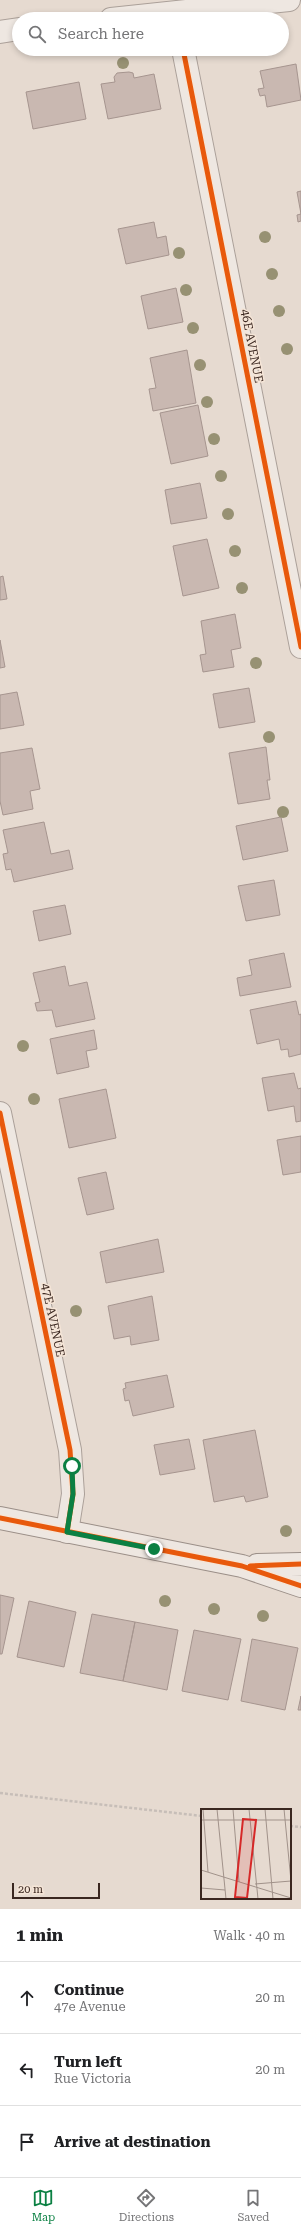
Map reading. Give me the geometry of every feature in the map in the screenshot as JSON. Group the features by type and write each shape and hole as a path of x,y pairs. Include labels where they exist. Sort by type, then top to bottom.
{"street":[{"path":"160,12 289,0"},
{"path":"0,32 12,30"},
{"name":"46E AVENUE","path":"184,56 301,647"},
{"name":"47E AVENUE","path":"0,1113 70,1450 73,1494 67,1532"},
{"path":"0,1518 242,1566 301,1586"},
{"path":"242,1566 301,1564"}],"path":[{"path":"0,1793 201,1816"},
{"path":"291,1826 301,1827"}],"building":[{"path":"296,64 301,100 267,107 265,95 260,96 258,89 264,88 260,71"},
{"path":"117,73 133,73 134,78 154,74 161,109 108,119 101,84 115,82 114,77"},
{"path":"79,82 86,119 33,129 26,92"},
{"path":"301,191 301,214 297,192"},
{"path":"301,214 301,221 298,222 297,215"},
{"path":"154,222 157,238 166,236 169,255 126,264 118,229"},
{"path":"176,288 183,322 148,329 141,296"},
{"path":"187,350 196,403 153,411 149,389 156,388 150,358"},
{"path":"198,405 208,456 171,464 160,413"},
{"path":"200,483 207,518 171,524 165,490"},
{"path":"207,539 219,588 183,596 173,546"},
{"path":"3,576 7,599 0,600 0,577"},
{"path":"235,614 241,648 231,650 234,667 203,672 200,655 206,654 201,621"},
{"path":"0,640 5,667 0,668"},
{"path":"249,688 255,722 219,728 213,694"},
{"path":"17,692 24,725 0,729 0,695"},
{"path":"266,747 270,780 267,780 270,799 238,804 229,753"},
{"path":"32,748 40,789 30,791 33,809 3,815 0,801 0,753"},
{"path":"281,817 288,851 243,860 236,826"},
{"path":"44,822 51,854 69,850 73,869 14,882 11,869 6,870 3,854 8,853 3,830"},
{"path":"274,880 280,915 246,921 238,886"},
{"path":"65,905 71,934 39,941 33,911"},
{"path":"284,953 291,987 240,996 237,978 252,975 249,960"},
{"path":"65,966 69,986 87,982 95,1019 56,1027 52,1010 37,1011 35,1003 40,1002 33,973"},
{"path":"296,1001 299,1015 301,1014 301,1054 289,1057 288,1049 281,1050 279,1039 257,1044 250,1010"},
{"path":"94,1030 97,1049 86,1051 89,1067 57,1074 50,1039"},
{"path":"294,1073 298,1089 301,1088 301,1121 296,1122 294,1106 268,1111 262,1078"},
{"path":"106,1089 116,1138 69,1148 59,1099"},
{"path":"301,1136 301,1172 283,1175 277,1140"},
{"path":"106,1172 114,1209 87,1215 78,1178"},
{"path":"158,1239 164,1272 106,1283 100,1252"},
{"path":"152,1296 159,1340 131,1345 130,1336 114,1339 108,1306"},
{"path":"167,1375 174,1407 133,1416 129,1400 125,1401 123,1389 126,1388 125,1383"},
{"path":"255,1430 268,1497 246,1502 244,1496 214,1502 203,1440"},
{"path":"189,1439 195,1469 160,1475 154,1445"},
{"path":"0,1595 14,1598 2,1654 0,1654"},
{"path":"29,1601 76,1612 64,1667 17,1657"},
{"path":"92,1614 135,1622 123,1681 80,1673"},
{"path":"135,1622 178,1630 167,1690 123,1681"},
{"path":"194,1630 241,1639 228,1700 182,1691"},
{"path":"252,1639 298,1648 285,1710 241,1701"},
{"path":"301,1696 301,1710 298,1710"}],"cycle path":[{"path":"184,56 301,647"},
{"path":"0,1113 70,1450 73,1494 67,1532"},
{"path":"0,1518 242,1566 301,1586"},
{"path":"250,1566 301,1564"}],"route":[{"path":"72,1466 73,1494 67,1532 154,1549"}]}
